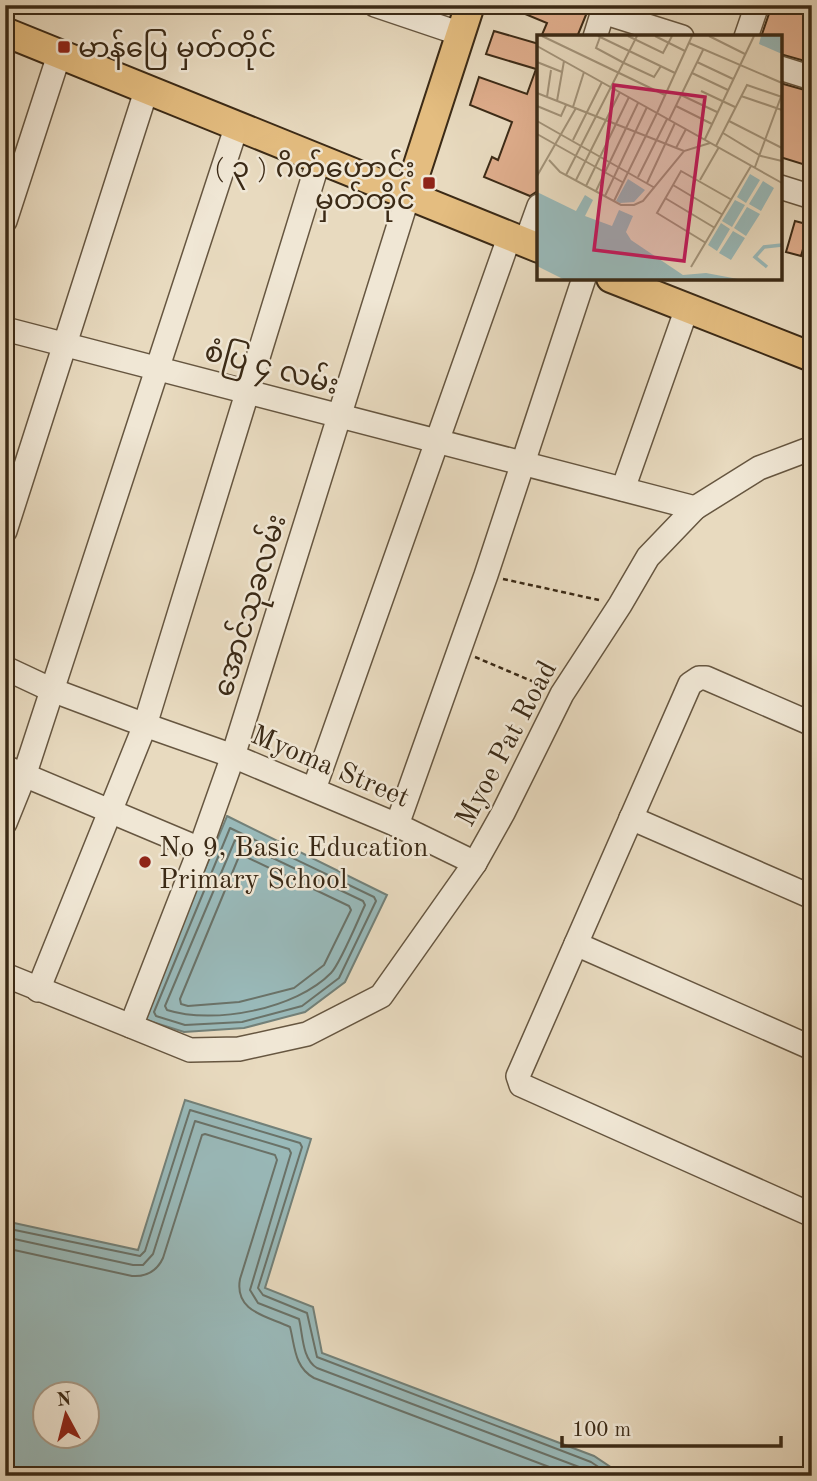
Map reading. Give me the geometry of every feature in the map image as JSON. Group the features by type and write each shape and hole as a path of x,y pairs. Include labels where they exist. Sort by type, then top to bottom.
{"main road":[{"path":"408,196 470,5"},
{"path":"5,32 525,242"},
{"path":"616,280 812,357"}],"street":[{"path":"375,5 461,34"},
{"path":"747,35 757,5"},
{"path":"596,35 604,8 677,35"},
{"path":"5,221 59,55"},
{"path":"782,69 812,78"},
{"path":"5,531 147,88"},
{"path":"5,823 15,772 52,690 237,125"},
{"path":"38,990 145,725 319,159"},
{"path":"782,188 812,197"},
{"name":"အောင်သုခလမ်း","path":"131,1026 233,756 408,196"},
{"path":"314,789 437,441 537,211"},
{"path":"397,825 486,575 583,280"},
{"path":"623,489 687,308"},
{"name":"စံပြ ၄ လမ်း","path":"5,328 695,508"},
{"name":"Myoe Pat Road","path":"5,975 190,1050 239,1049 307,1034 381,996 475,863 562,694 648,557 695,508 759,468 812,448"},
{"name":"Myoma Street","path":"5,668 52,690 233,756 314,789 475,863"},
{"path":"812,724 706,678 699,678 690,684 518,1076 519,1083 812,1215"},
{"path":"15,772 200,849"},
{"path":"631,818 812,897"},
{"path":"576,944 812,1048"}],"path":[{"path":"486,575 620,605"},
{"path":"459,650 562,694"}],"water":[{"path":"227,816 387,895 345,982 305,1012 244,1028 184,1032 143,1019"},
{"path":"185,1100 311,1139 265,1288 313,1307 322,1353 594,1456 624,1476 5,1476 5,1221 138,1250"}],"building":[{"path":"590,5 578,35 542,35 547,23 506,6"},
{"path":"772,5 812,5 812,63 782,55 782,35 762,35"},
{"path":"494,31 537,43 537,191 530,196 484,177 492,157 498,160 512,122 470,105 479,77 527,94 536,69 486,54"},
{"path":"782,84 812,92 812,167 782,158"},
{"path":"795,221 810,225 801,256 786,252"}],"place":[{"name":"မာန်ပြေ မှတ်တိုင်","path":"64,47"},
{"name":"( ၃ ) ဂိတ်ဟောင်း မှတ်တိုင်","path":"429,183"},
{"name":"No 9, Basic Education Primary School","path":"145,862"}]}
